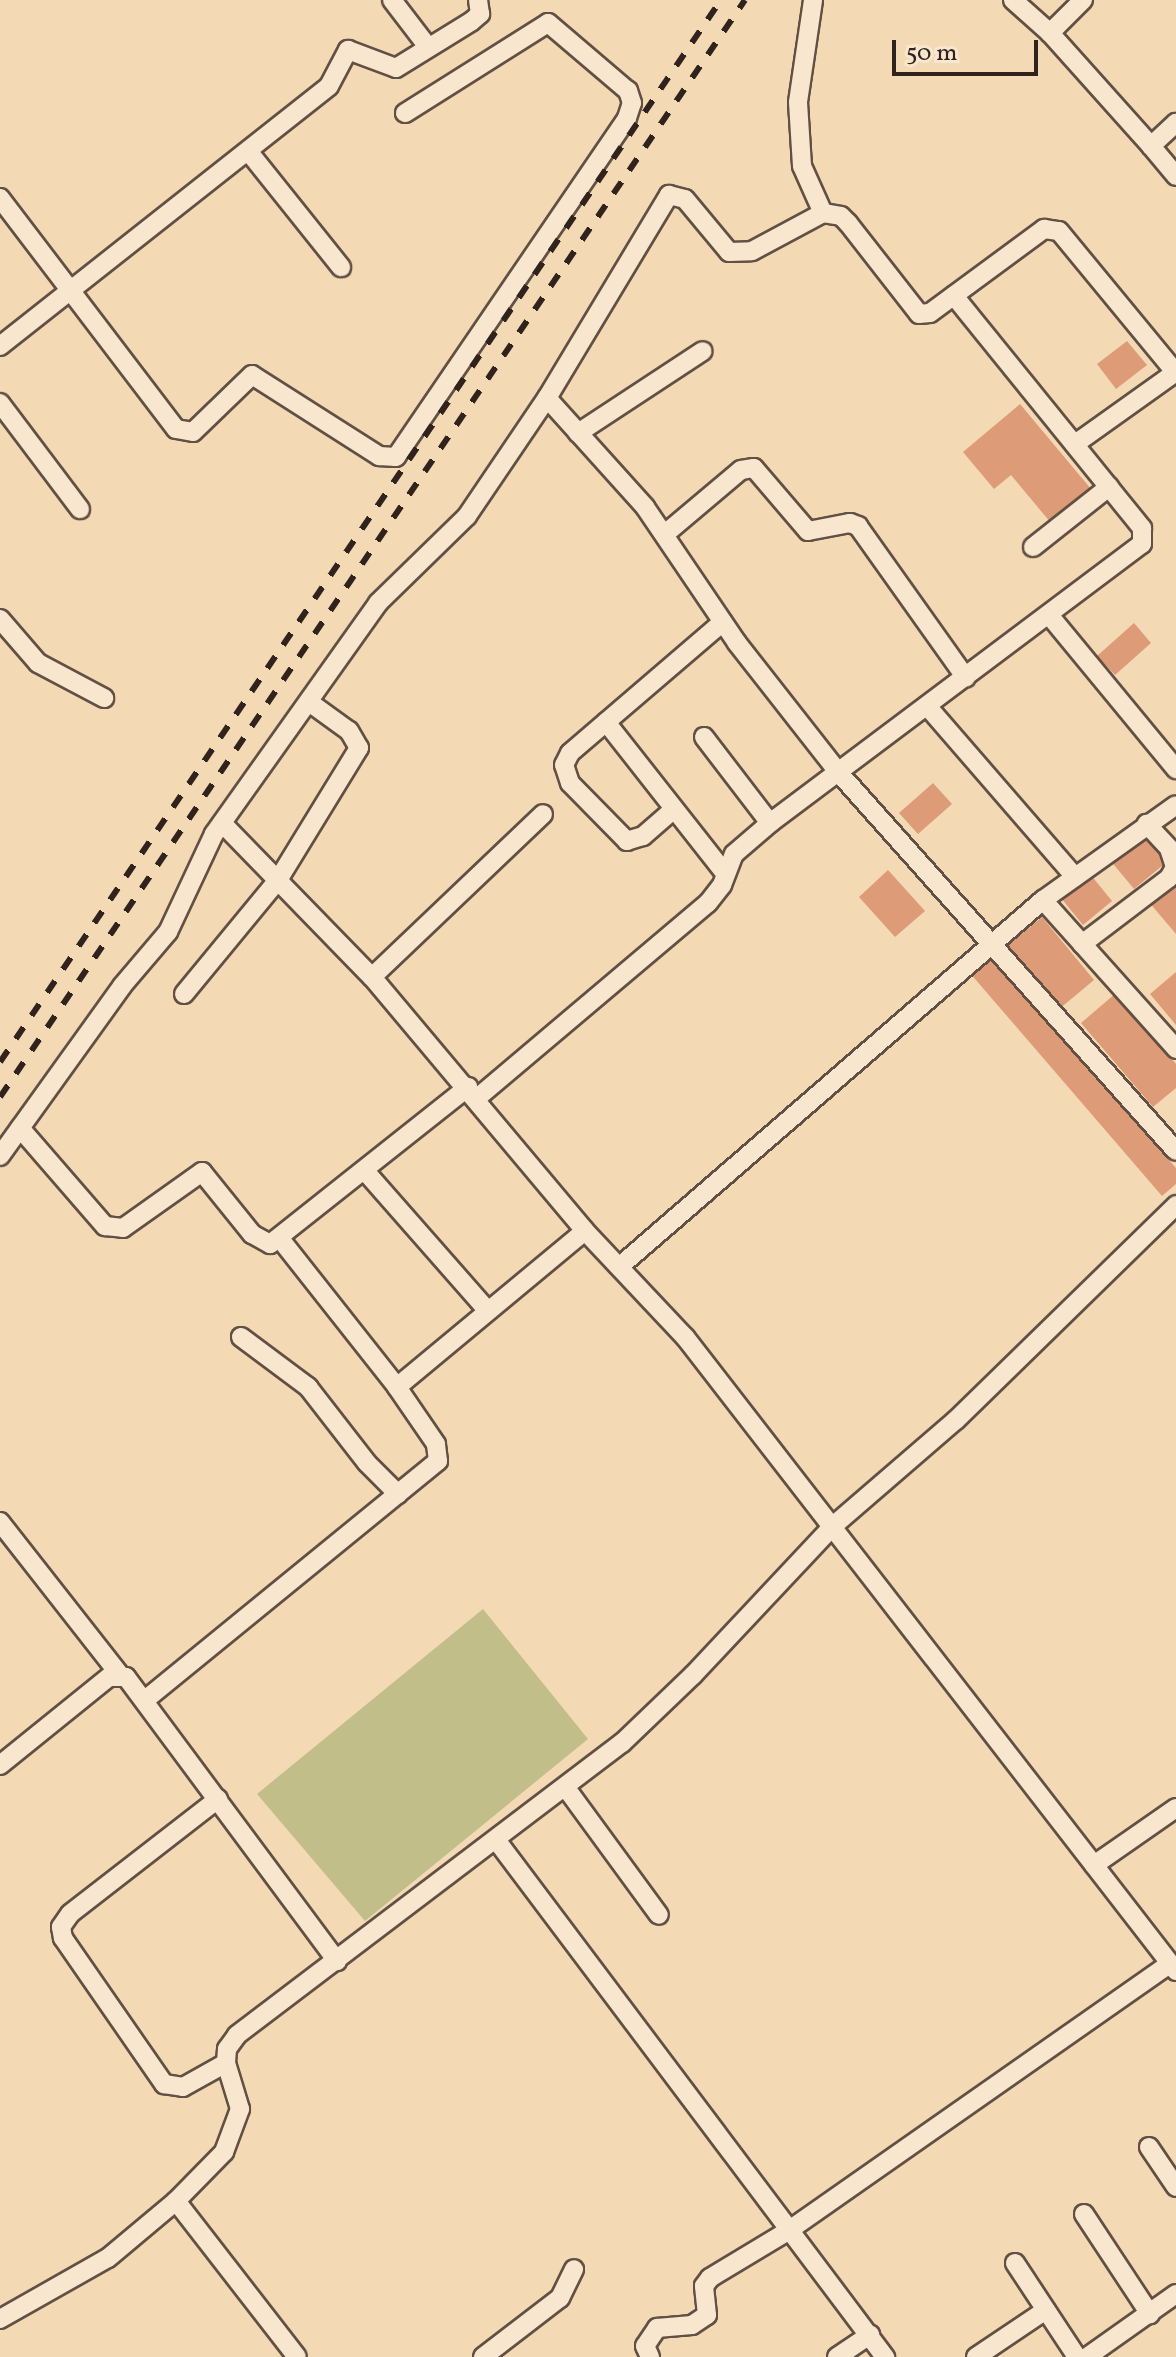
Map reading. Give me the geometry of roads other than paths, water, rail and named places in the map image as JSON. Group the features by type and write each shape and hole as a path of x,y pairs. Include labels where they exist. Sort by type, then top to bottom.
{"street":[{"path":"392,0 428,47"},
{"path":"0,346 329,86 348,50 396,68 480,14 478,0"},
{"path":"813,0 798,102 802,166 823,213"},
{"path":"1013,0 1050,33 1176,176"},
{"path":"1050,33 1083,0"},
{"path":"0,198 67,291 185,434 193,432 252,375 379,456 396,457 627,118 632,103 628,91 548,23 405,113"},
{"path":"1151,146 1176,123"},
{"path":"248,151 341,267"},
{"path":"0,1156 122,986 176,920 222,823 388,591 467,516 547,398 669,195 685,199 729,252 752,251 823,213 841,216 912,311 930,313 1052,228 1176,372 1075,444"},
{"path":"20,1128 113,1230 202,1172 260,1242 281,1240 365,1171 473,1093 708,903 722,885 724,872 734,854 770,823 1142,544 1142,528 954,296"},
{"path":"578,433 703,351"},
{"path":"547,398 665,534 723,622 839,773 994,943 1176,1151"},
{"path":"0,403 80,509"},
{"path":"665,534 741,470 754,468 808,531 850,523 858,526 966,678"},
{"path":"1033,547 1109,487"},
{"path":"1049,615 1176,769"},
{"path":"0,619 38,663 104,698"},
{"path":"673,810 643,836 627,841 570,783 564,765 570,753 723,622"},
{"path":"184,994 278,880 359,748 349,731 309,702"},
{"path":"927,706 1075,877"},
{"path":"606,722 724,872"},
{"path":"704,737 770,823"},
{"path":"619,1267 1043,900 1176,805"},
{"path":"372,977 543,814"},
{"path":"222,823 372,977 473,1093 585,1231 685,1337 1173,1968 788,2231 710,2278 704,2286 707,2315 692,2325 657,2328 645,2346 650,2357"},
{"path":"1082,944 1169,878 1175,867 1169,848 1147,824"},
{"path":"1043,900 1176,1049"},
{"path":"365,1171 488,1311"},
{"path":"0,2319 108,2258 176,2201 233,2136 239,2093 226,2063 227,2049 237,2035 566,1788 693,1675 833,1526 956,1420 1176,1205"},
{"path":"397,1387 585,1231"},
{"path":"145,1700 398,1494 440,1454 397,1387 281,1240"},
{"path":"241,1337 308,1387 367,1463 398,1494"},
{"path":"0,1522 119,1674 145,1700 337,1961"},
{"path":"0,1765 119,1674"},
{"path":"566,1788 659,1915"},
{"path":"218,1799 70,1914 61,1927 63,1938 164,2084 183,2087 226,2063"},
{"path":"1094,1865 1176,1808"},
{"path":"497,1841 885,2357"},
{"path":"1149,2147 1176,2187"},
{"path":"176,2201 297,2357"},
{"path":"1084,2214 1150,2314"},
{"path":"1015,2263 1077,2357"},
{"path":"483,2357 560,2298 574,2269"},
{"path":"1087,2357 1176,2294"},
{"path":"976,2357 1046,2310"},
{"path":"837,2357 870,2335"}],"railway":[{"path":"0,1062 721,0"},
{"path":"0,1097 745,0"}]}
